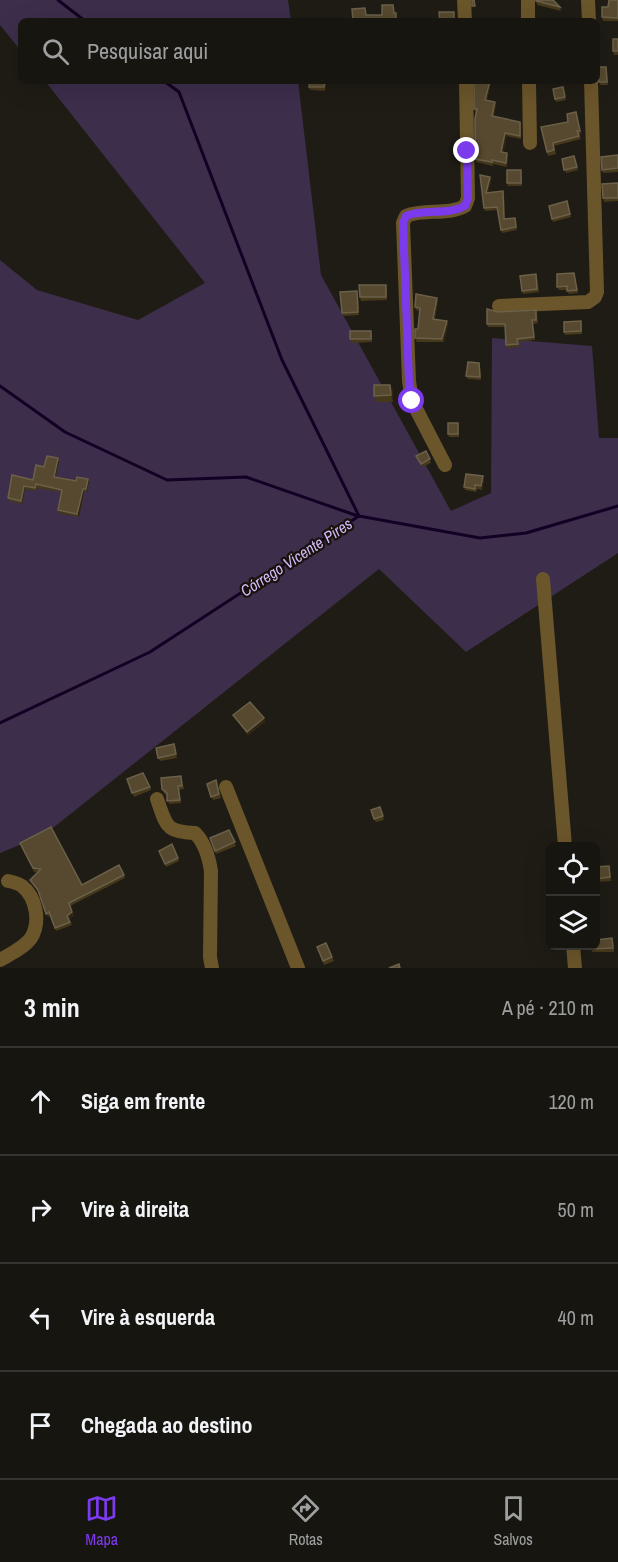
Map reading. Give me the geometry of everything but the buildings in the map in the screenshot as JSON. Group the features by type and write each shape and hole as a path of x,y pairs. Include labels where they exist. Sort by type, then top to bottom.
{"street":[{"path":"464,0 465,18"},
{"path":"528,0 528,18"},
{"path":"588,0 589,18"},
{"path":"446,465 412,401 409,381 403,223 406,216 413,213 457,211 465,206 468,198 466,84"},
{"path":"529,84 530,143"},
{"path":"499,306 588,302 595,297 591,84"},
{"path":"543,579 565,842"},
{"path":"226,787 298,968"},
{"path":"157,800 169,828 178,832 195,833 200,837 209,858 212,968"},
{"path":"0,960 25,944 32,936 36,922 36,909 29,894 20,885 8,881"},
{"path":"573,950 575,968"}],"shaded area":[{"path":"0,0 288,0 291,18 18,18 18,47 0,25"},
{"path":"47,84 298,84 321,275 451,511 491,493 492,338 592,346 599,438 618,438 618,553 466,652 379,569 44,835 0,853 0,260 37,290 138,320 205,283"}],"waterway":[{"path":"58,0 81,18"},
{"path":"168,84 179,92 282,360 359,516"},
{"path":"0,386 65,432 167,480 246,477 358,516"},
{"name":"Córrego Vicente Pires","path":"0,723 150,652 359,516 480,538 526,533 618,506"}],"route":[{"path":"412,401 409,381 403,223 406,216 413,213 457,211 465,206 468,198 467,151"}]}
